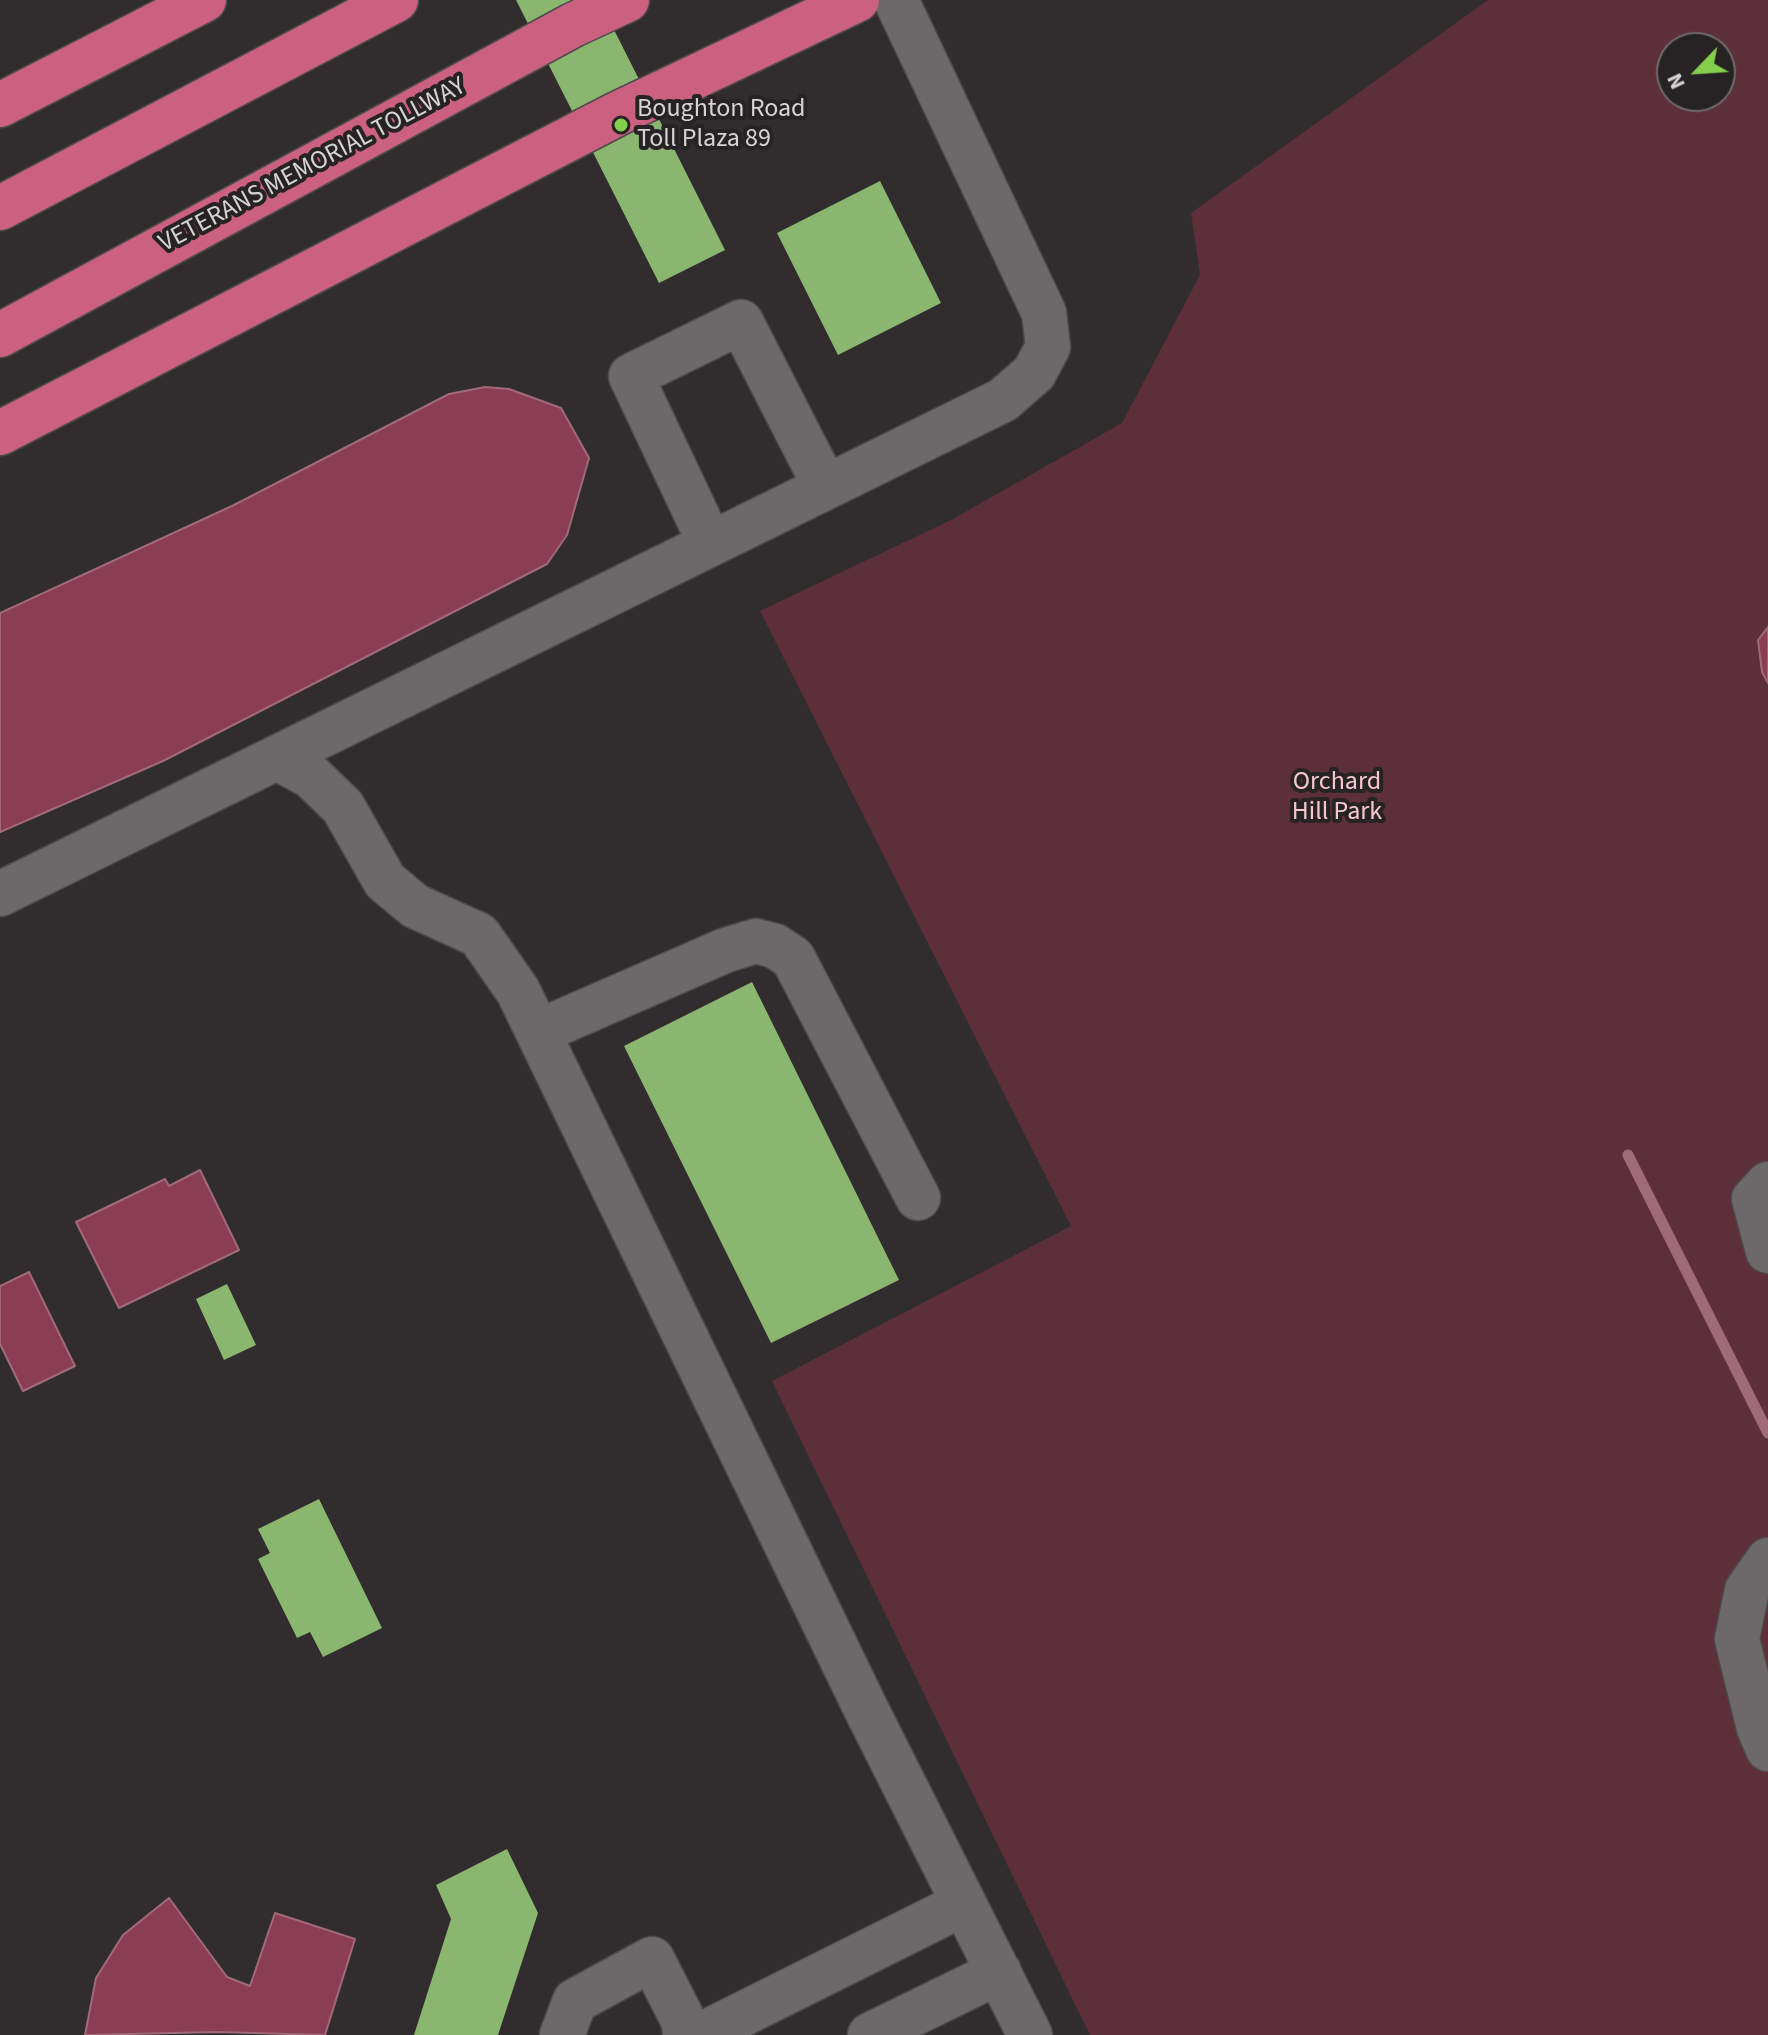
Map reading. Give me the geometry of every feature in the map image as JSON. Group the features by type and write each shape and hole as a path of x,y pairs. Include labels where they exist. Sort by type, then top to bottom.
{"highway":[{"path":"0,105 204,0"},
{"path":"0,208 396,0"},
{"name":"VETERANS MEMORIAL TOLLWAY","path":"0,335 573,25 627,0"},
{"path":"0,433 619,113 857,0"}],"lane":[{"path":"0,894 1003,400 1034,373 1048,347 1044,313 896,0"},
{"path":"710,543 631,376 741,322 825,486"},
{"path":"277,758 311,776 343,807 385,881 415,906 479,935 518,991 963,1904 1030,2035"},
{"path":"538,1032 726,950 756,941 775,946 793,958 918,1198"},
{"path":"1768,1184 1754,1199 1768,1251"},
{"path":"1768,1560 1747,1590 1737,1639 1759,1728 1768,1749"},
{"path":"701,2035 963,1904"},
{"path":"562,2035 575,2001 652,1959 684,2022 685,2035"},
{"path":"870,2035 999,1972"}],"green space":[{"name":"Orchard Hill Park","path":"1488,0 1768,0 1768,2035 1090,2035 772,1381 1071,1226 760,611 953,519 1122,423 1200,275 1191,213"}],"shaded area":[{"path":"485,387 509,389 561,408 589,458 567,535 547,564 163,761 0,832 0,613 234,505 449,394"},
{"path":"1768,627 1768,683 1762,672 1758,640"},
{"path":"200,1170 239,1250 119,1308 76,1222 165,1179 169,1186"},
{"path":"29,1272 75,1366 23,1391 0,1344 0,1286"},
{"path":"169,1898 227,1977 250,1986 275,1913 355,1939 325,2035 217,2032 85,2035 96,1978 123,1935"}],"building":[{"name":"Boughton Road Toll Plaza 89","path":"516,0 599,0 725,250 659,283"},
{"path":"880,181 941,303 838,355 777,233"},
{"path":"752,982 899,1280 771,1343 624,1046"},
{"path":"227,1284 256,1345 224,1360 196,1299"},
{"path":"319,1499 382,1628 323,1657 310,1632 297,1638 258,1559 270,1553 258,1529"},
{"path":"507,1849 538,1913 498,2035 414,2035 451,1919 436,1885"}],"waterway":[{"path":"1628,1155 1768,1433"}],"place":[{"name":"Boughton Road Toll Plaza 89","path":"621,125"}]}
